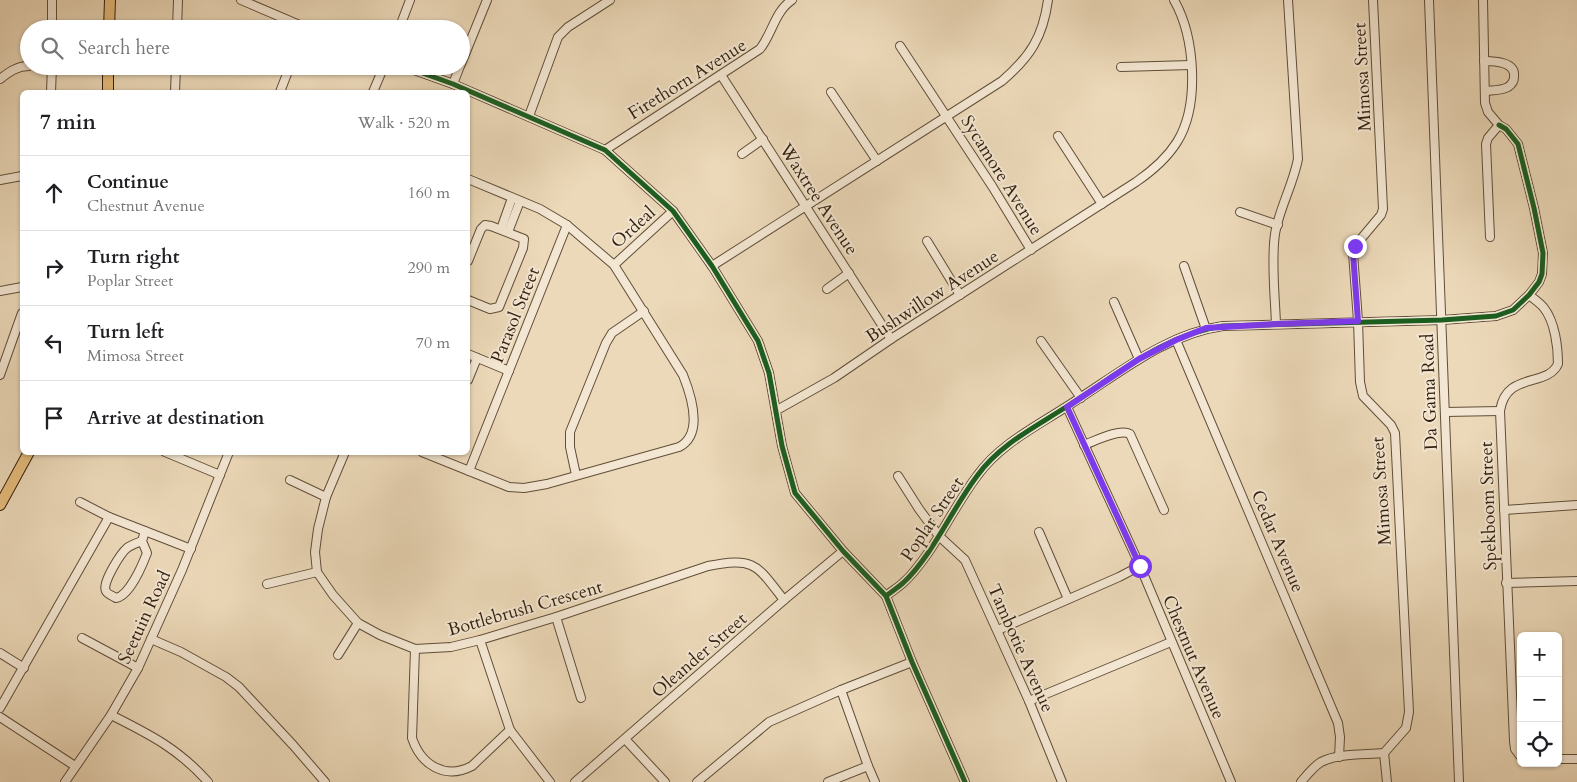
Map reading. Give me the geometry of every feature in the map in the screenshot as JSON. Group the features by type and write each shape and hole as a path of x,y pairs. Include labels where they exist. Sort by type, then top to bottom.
{"main road":[{"path":"109,20 110,0"},
{"path":"108,75 108,90"},
{"path":"0,505 27,455"}],"street":[{"path":"52,0 52,20"},
{"path":"177,20 178,0"},
{"path":"241,0 256,3 290,20"},
{"path":"402,20 410,0"},
{"path":"470,42 487,0"},
{"path":"528,116 561,33 610,0"},
{"name":"Firethorn Avenue","path":"605,150 760,49 770,34 780,12 792,0"},
{"path":"712,266 1002,81 1020,65 1038,38 1048,0"},
{"name":"Bushwillow Avenue","path":"777,410 834,378 891,339 1102,204 1148,174 1166,157 1178,141 1191,100 1191,65 1186,24 1174,0"},
{"path":"1276,324 1274,247 1278,225 1298,160 1288,0"},
{"name":"Mimosa Street","path":"1373,0 1383,209 1381,215 1354,248 1360,382 1363,396 1391,425 1395,433 1409,712 1406,728 1384,754"},
{"name":"Da Gama Road","path":"1429,0 1459,782"},
{"name":"Poplar Street","path":"886,596 905,582 919,565 977,476 992,459 1009,444 1035,426 1139,359 1176,340 1206,328 1358,321 1442,320 1504,314 1513,310 1529,295 1542,274 1543,253 1541,240 1518,144 1506,129 1488,112 1485,91 1483,0"},
{"name":"Sycamore Avenue","path":"900,46 992,186 1031,250"},
{"path":"1484,61 1505,63 1512,68 1515,76 1512,84 1507,87 1485,91"},
{"path":"1121,67 1191,65"},
{"path":"0,78 20,67"},
{"path":"51,90 52,75"},
{"path":"175,90 176,75"},
{"path":"281,90 287,75"},
{"path":"374,90 380,75"},
{"path":"428,75 467,90"},
{"path":"453,84 457,75"},
{"name":"Waxtree Avenue","path":"721,75 891,339"},
{"path":"470,91 605,150 673,212 712,266 758,342 769,373 782,446 795,493 843,551 886,596 912,662 965,782"},
{"path":"831,92 877,161"},
{"path":"1490,237 1486,144 1493,130 1500,125"},
{"path":"1058,136 1102,204"},
{"path":"742,154 763,139"},
{"path":"0,180 20,176"},
{"path":"429,455 510,487 518,488 547,484 679,447 684,444 692,432 694,420 690,394 683,376 614,265 567,225 540,209 470,180"},
{"path":"504,231 516,200"},
{"name":"Ordeal","path":"614,265 673,212"},
{"path":"1240,212 1278,225"},
{"path":"470,256 482,227 487,225 522,238 524,244 501,304 495,309 490,309 470,301"},
{"name":"Parasol Street","path":"469,471 567,225"},
{"path":"927,241 960,295"},
{"path":"1184,266 1206,328"},
{"path":"827,289 849,273"},
{"path":"0,291 20,287"},
{"name":"Spekboom Street","path":"1517,752 1514,741 1506,583 1500,411 1507,391 1552,372 1558,364 1558,354 1550,319 1544,308 1529,295"},
{"path":"1114,302 1139,359"},
{"path":"576,475 570,447 570,432 606,343 615,330 644,311"},
{"path":"1,370 20,318"},
{"path":"1041,340 1081,398"},
{"name":"Cedar Avenue","path":"1176,340 1338,723 1340,737 1339,757"},
{"path":"470,355 509,371"},
{"path":"470,375 477,358"},
{"name":"Chestnut Avenue","path":"1067,407 1140,566 1231,782"},
{"path":"1445,412 1500,411"},
{"path":"1084,446 1118,432 1130,434 1164,510"},
{"path":"172,455 220,474"},
{"name":"Seetuin Road","path":"65,782 111,715 138,668 191,549 228,455"},
{"path":"267,584 317,572 315,552 318,528 326,497 344,455"},
{"name":"Poplar Street","path":"898,476 918,509 939,536"},
{"path":"290,480 326,497"},
{"path":"80,502 108,517 191,549"},
{"path":"1504,510 1577,505"},
{"path":"0,708 108,517"},
{"path":"142,541 126,549 107,578 105,588 111,595 119,597 127,592 147,553 142,541 145,531"},
{"path":"1039,532 1068,599"},
{"name":"Tambotie Avenue","path":"939,536 965,560 998,630 1062,782"},
{"name":"Oleander Street","path":"575,782 843,551"},
{"name":"Bottlebrush Crescent","path":"317,572 333,595 358,623 380,635 414,649 451,647 480,640 556,617 708,566 724,563 740,562 752,564 761,570 784,600"},
{"path":"998,630 1140,566"},
{"path":"1506,583 1577,581"},
{"path":"556,617 581,698"},
{"path":"338,655 358,623"},
{"path":"82,638 138,668"},
{"path":"150,639 181,652 226,677 239,687 325,782"},
{"path":"480,640 510,730 550,782"},
{"path":"1029,701 1171,642"},
{"path":"414,649 412,738 418,750 432,766 443,771 467,769 510,730"},
{"path":"0,653 24,668"},
{"path":"697,782 769,722 841,690 912,662"},
{"path":"841,690 868,766 876,782"},
{"path":"111,715 174,749 195,767 208,782"},
{"path":"0,717 75,766"},
{"path":"626,739 665,782"},
{"path":"1301,782 1321,762 1339,757 1384,754 1387,782"},
{"path":"1562,759 1577,760"},
{"path":"828,782 868,766"}],"cycle path":[{"path":"428,75 467,90"},
{"path":"470,91 605,150 673,211 712,266 758,341 769,373 782,446 795,493 843,551 886,596 912,662 965,782"},
{"path":"886,596 911,576 970,485 996,455 1018,437 1161,347 1201,331 1223,326 1442,320 1496,316 1513,310 1529,295 1539,282 1542,274 1543,253 1518,144 1506,129 1499,125"}],"route":[{"path":"1140,566 1067,407 1139,359 1176,340 1206,328 1358,321 1353,253 1355,246"}]}
